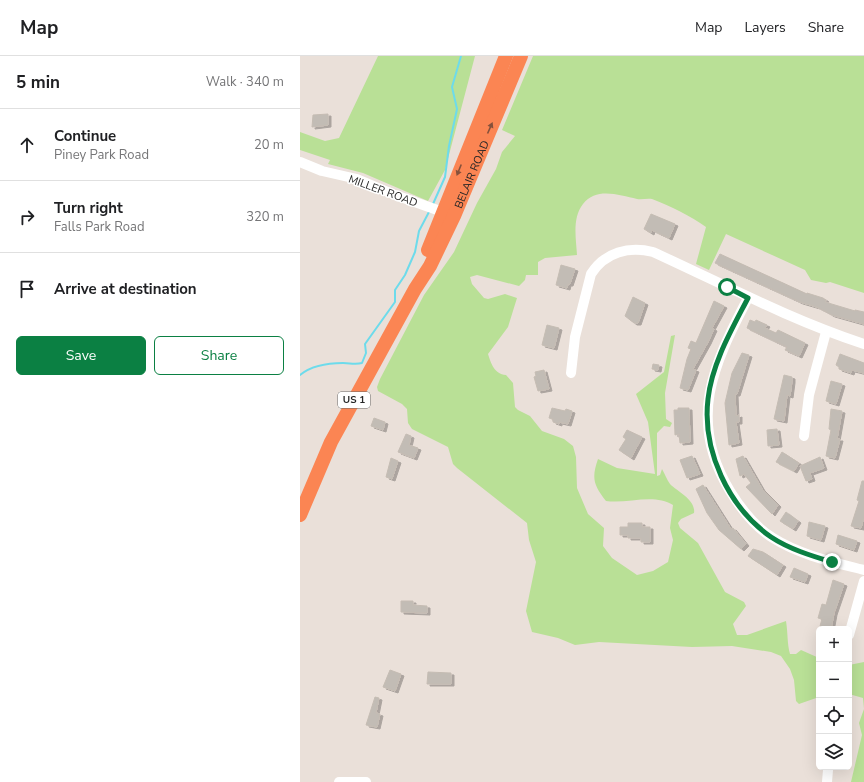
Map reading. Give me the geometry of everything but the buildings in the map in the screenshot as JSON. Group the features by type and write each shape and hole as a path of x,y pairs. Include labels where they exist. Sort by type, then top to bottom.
{"highway":[{"name":"BELAIR ROAD","path":"300,515 331,442 415,288 430,266 440,211 506,56"},
{"name":"BELAIR ROAD","path":"440,211 521,56"}],"street":[{"name":"MILLER ROAD","path":"300,162 322,171 357,180 440,211"},
{"path":"571,373 575,337 589,281 597,266 617,252 642,249 653,252 748,298 826,332 864,344"},
{"path":"748,298 720,354 708,399 708,429 713,455 718,469 736,501 747,516 771,537 812,556 864,570"},
{"path":"804,436 809,395 826,332"},
{"path":"852,626 864,581"},
{"path":"827,782 828,770"},
{"path":"339,782 366,782"}],"green space":[{"path":"378,56 475,56 445,170 428,201 363,173 328,164 330,160 300,150 300,132 325,141 339,138"},
{"path":"533,56 864,56 864,293 830,282 826,283 811,280 805,270 726,234 709,270 696,264 706,227 694,219 652,199 639,199 615,194 594,195 583,204 577,215 576,222 577,255 545,258 538,262 538,275 526,275 525,280 519,286 477,275 470,277 472,284 484,298 488,299 505,294 517,298 508,327 488,354 492,364 499,373 506,375 513,383 515,407 530,416 542,431 564,439 573,446 576,457 577,488 588,514 604,528 603,546 612,558 637,575 653,571 668,562 673,540 670,528 673,505 658,500 649,499 614,502 606,501 596,486 594,477 598,459 617,468 655,474 648,422 636,394 664,372 671,336 675,335 665,393 666,419 672,423 670,427 664,426 657,433 657,476 660,475 662,469 670,484 692,504 694,513 681,519 678,523 680,528 698,543 725,592 744,602 746,606 733,624 737,635 747,635 786,621 790,654 796,654 801,650 816,657 816,698 799,704 796,701 794,680 790,669 781,656 771,652 732,646 692,647 599,642 575,645 558,638 532,632 526,611 536,562 529,540 527,523 457,468 453,464 448,447 412,429 408,423 407,409 402,404 378,391 377,387 380,379 424,295 454,252 477,203 496,169 502,152 515,136 502,130"},
{"path":"864,662 864,709 863,698 852,695 852,664"},
{"path":"864,709 864,782 851,782 862,735 859,723"}],"waterway":[{"path":"433,204 445,177 449,146 457,109 452,87 461,56"},
{"path":"300,375 309,369 326,364 362,363 366,353 365,344 395,302 395,290 405,275 415,252 419,231 430,210"}],"route":[{"path":"727,287 748,298 720,354 710,386 707,414 708,429 713,455 718,469 736,501 747,516 759,528 784,544 812,556 832,562"}]}
